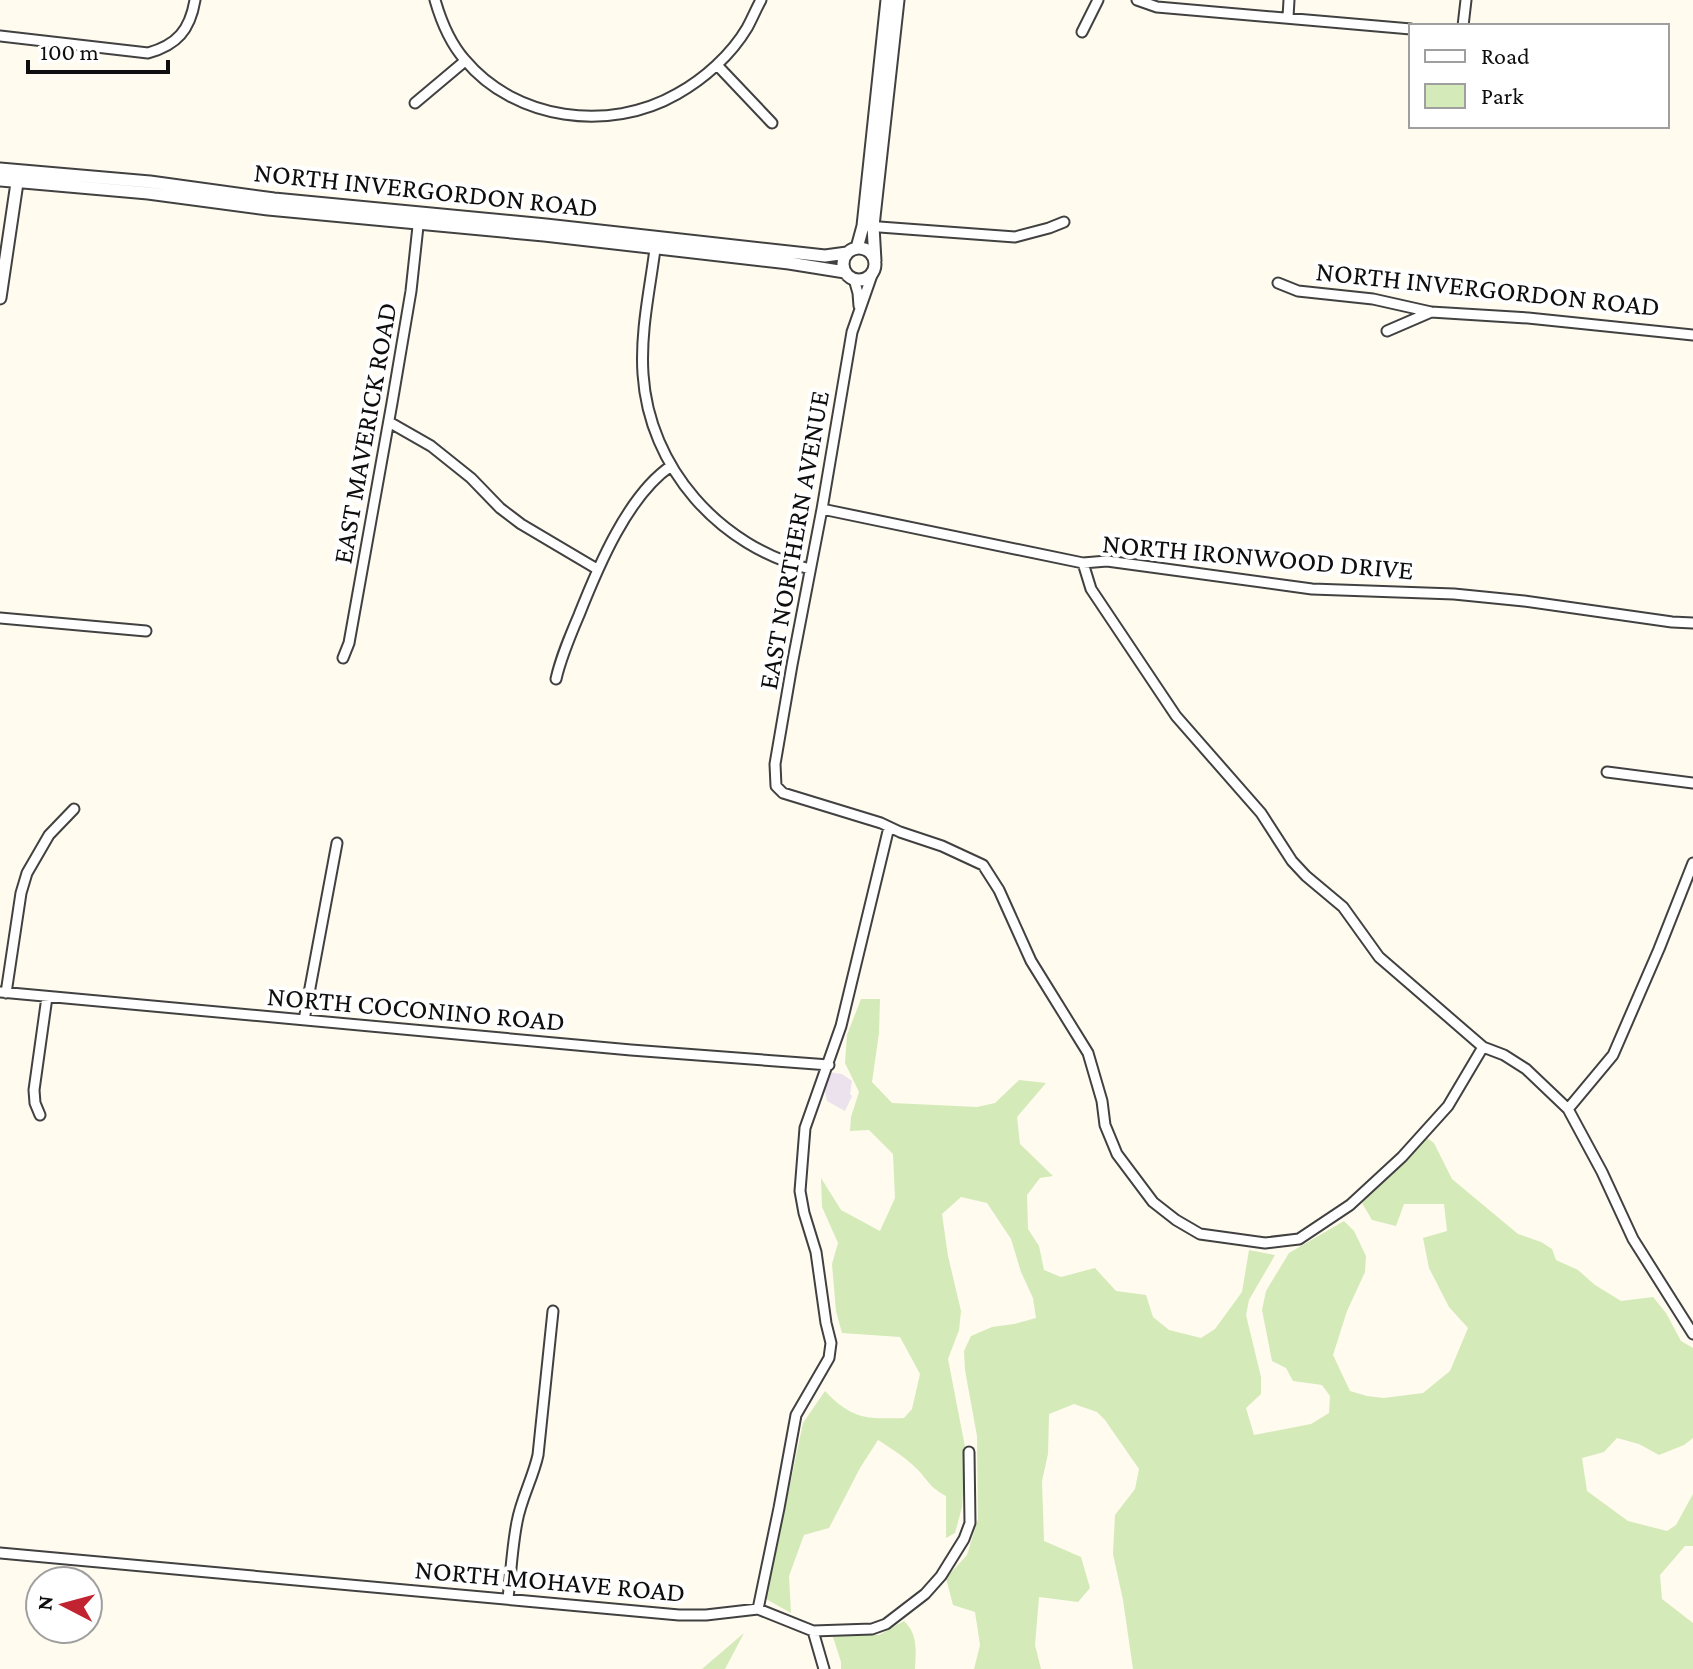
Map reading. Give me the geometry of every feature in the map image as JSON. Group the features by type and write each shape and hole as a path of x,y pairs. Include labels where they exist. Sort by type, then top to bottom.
{"street":[{"path":"0,36 148,53 165,48 184,31 193,13 195,0"},
{"path":"435,0 450,37 465,61 489,84 520,102 560,114 583,116 608,116 656,105 678,94 717,65 747,29 761,0"},
{"path":"874,267 868,226 887,0"},
{"path":"850,276 843,262 868,226 898,0"},
{"path":"1082,32 1098,0"},
{"path":"1137,0 1157,7 1409,29"},
{"path":"1288,17 1289,0"},
{"path":"1463,24 1466,0"},
{"path":"415,103 465,61"},
{"path":"717,65 772,123"},
{"name":"NORTH INVERGORDON ROAD","path":"0,169 18,176"},
{"path":"0,298 18,176"},
{"name":"NORTH INVERGORDON ROAD","path":"0,180 18,176 150,182 419,218 656,242 825,256 852,251"},
{"name":"EAST MAVERICK ROAD","path":"343,658 349,643 389,422 411,291 419,218"},
{"path":"868,226 1015,237 1064,222"},
{"path":"656,242 643,342 643,377 654,426 671,466 700,505 720,525 767,555 810,569"},
{"name":"NORTH INVERGORDON ROAD","path":"656,242 789,263 864,279 874,267"},
{"path":"852,251 862,248 870,253 874,267"},
{"name":"EAST NORTHERN AVENUE","path":"874,267 852,332 775,764 775,779 776,786 783,793 889,827"},
{"name":"EAST NORTHERN AVENUE","path":"850,276 858,293 859,310"},
{"name":"NORTH INVERGORDON ROAD","path":"1278,283 1298,291 1373,299 1431,312 1528,318 1693,335"},
{"path":"1387,331 1431,312"},
{"path":"389,422 431,446 521,524 597,569"},
{"path":"556,679 597,569 644,492 671,466"},
{"name":"NORTH IRONWOOD DRIVE","path":"822,509 1083,563 1107,561 1312,589 1454,594 1693,623"},
{"path":"1083,563 1091,589 1176,716 1261,813 1292,861 1343,907 1379,957 1483,1047 1504,1055 1526,1069 1568,1109 1633,1239 1693,1334"},
{"path":"0,618 146,631"},
{"path":"1607,772 1693,783"},
{"path":"3,992 27,873 49,835 74,809"},
{"path":"758,1609 796,1415 829,1358 831,1343 816,1252 800,1191 805,1128 841,1026 889,827 983,865 999,890 1031,961 1088,1053 1102,1101 1105,1125 1117,1154 1153,1202 1200,1234 1265,1243 1299,1239 1350,1205 1402,1157 1448,1106 1483,1047"},
{"path":"304,1020 337,843"},
{"path":"1568,1109 1613,1055 1693,863"},
{"name":"NORTH COCONINO ROAD","path":"3,992 829,1065"},
{"path":"40,1115 34,1090 47,997"},
{"path":"508,1598 517,1521 538,1455 553,1311"},
{"name":"NORTH MOHAVE ROAD","path":"0,1553 679,1615 758,1609 813,1631 879,1628 925,1594 955,1555 970,1523 969,1452"},
{"path":"813,1631 824,1669"}],"shaded area":[{"path":"829,1072 842,1074 852,1081 852,1096 845,1111 827,1101 824,1086"}],"green space":[{"path":"861,999 880,999 872,1082 892,1103 977,1107 995,1103 1019,1080 1046,1083 1017,1117 1020,1144 1053,1176 1040,1178 1027,1195 1028,1229 1039,1246 1044,1270 1061,1277 1095,1268 1116,1291 1146,1295 1153,1317 1169,1330 1201,1338 1215,1329 1242,1292 1249,1250 1275,1255 1249,1300 1246,1315 1261,1377 1261,1394 1246,1408 1254,1435 1311,1424 1329,1413 1330,1396 1322,1385 1293,1381 1286,1368 1272,1361 1262,1310 1266,1291 1289,1253 1344,1221 1354,1231 1366,1256 1365,1272 1347,1311 1333,1355 1350,1391 1384,1398 1423,1393 1450,1371 1468,1328 1449,1307 1429,1268 1423,1238 1447,1231 1444,1204 1404,1204 1396,1226 1372,1220 1362,1203 1427,1138 1434,1143 1452,1179 1518,1234 1552,1249 1556,1260 1578,1270 1621,1301 1653,1297 1681,1341 1693,1348 1693,1438 1659,1455 1639,1444 1617,1438 1604,1452 1582,1458 1587,1491 1628,1521 1667,1531 1676,1525 1693,1494 1693,1546 1685,1546 1660,1575 1662,1599 1693,1623 1693,1669 1133,1669 1113,1554 1115,1515 1135,1489 1139,1469 1097,1412 1074,1404 1049,1414 1048,1454 1042,1481 1044,1541 1081,1557 1090,1588 1078,1602 1039,1597 1035,1645 1041,1669 974,1669 980,1645 975,1612 953,1605 946,1578 967,1555 978,1519 977,1436 964,1351 971,1336 992,1327 1036,1318 1033,1298 1011,1239 987,1203 961,1197 942,1214 961,1311 959,1330 948,1359 966,1452 962,1507 955,1533 946,1538 946,1496 907,1460 878,1440 829,1528 804,1535 789,1576 791,1613 766,1599 803,1423 825,1391 852,1413 904,1418 912,1409 920,1374 900,1337 842,1333 836,1311 832,1264 838,1243 822,1207 821,1178 841,1210 880,1231 895,1198 893,1154 869,1130 850,1131 859,1092 845,1063 847,1035"},
{"path":"904,1621 914,1637 915,1669 841,1669 832,1634 879,1635"},
{"path":"744,1633 725,1669 702,1669"}]}
